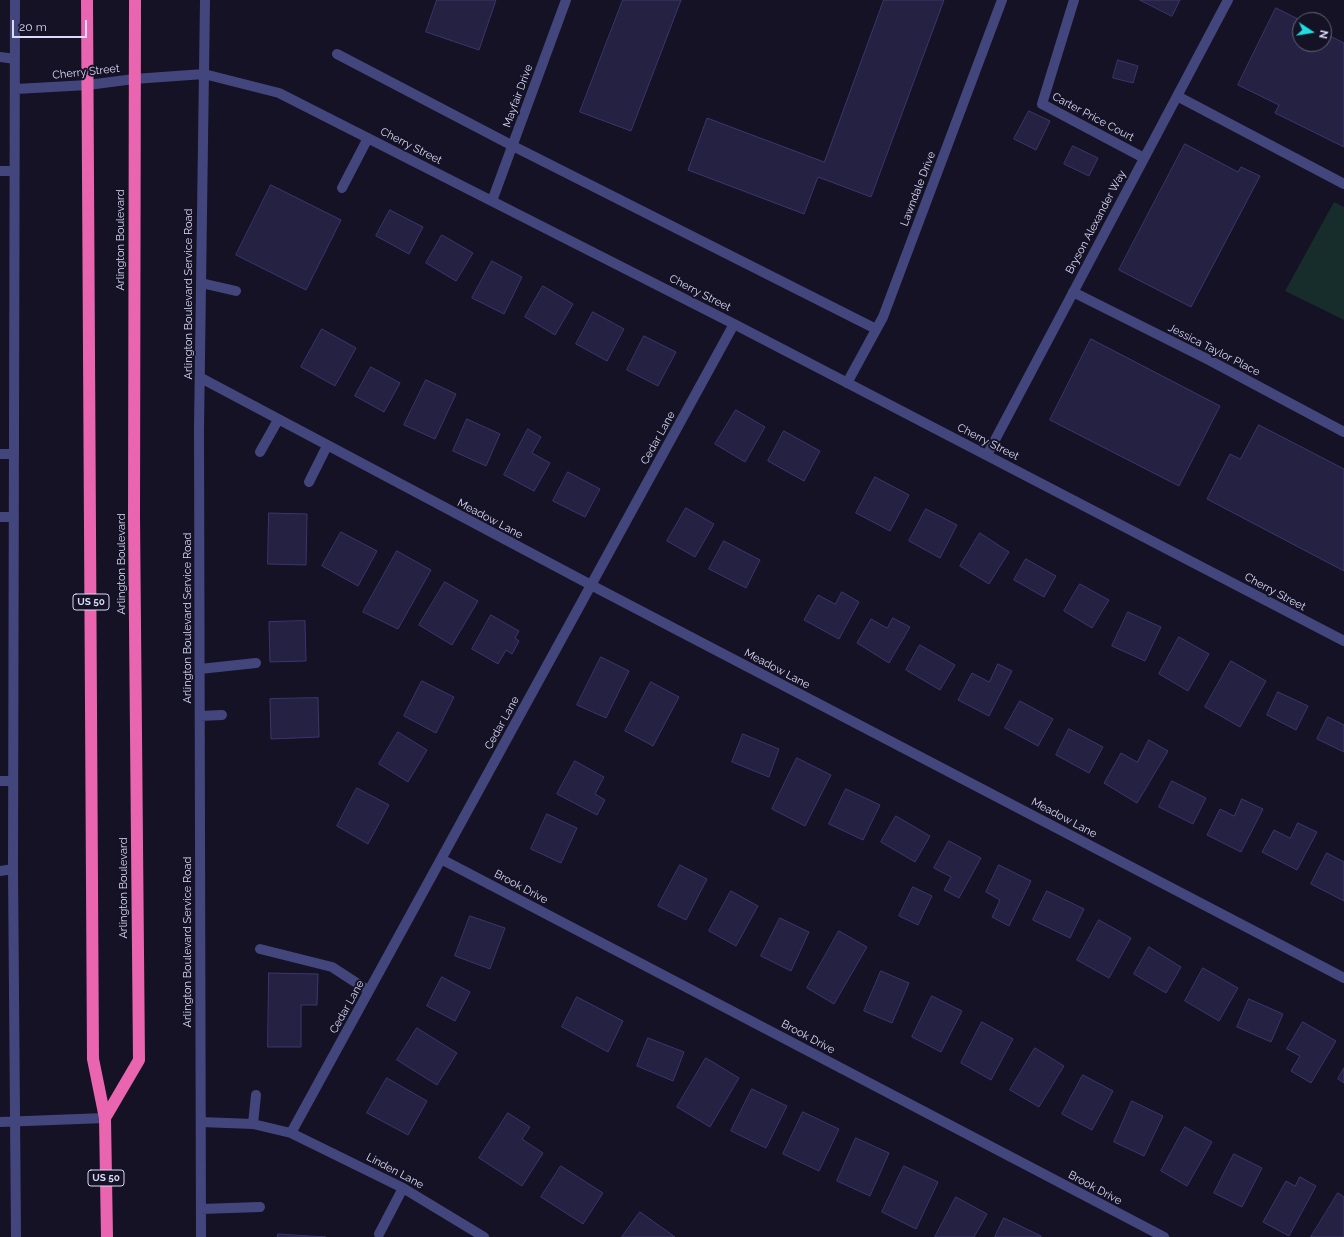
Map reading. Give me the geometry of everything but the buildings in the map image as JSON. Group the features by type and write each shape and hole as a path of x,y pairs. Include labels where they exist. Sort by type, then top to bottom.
{"highway":[{"name":"US 50","path":"88,0 93,1059 105,1118 106,1237"},
{"name":"Arlington Boulevard","path":"105,1118 138,1060 134,516 135,0"}],"street":[{"path":"15,0 16,89 14,171 13,869 16,1237"},
{"name":"Arlington Boulevard Service Road","path":"201,1237 200,378 205,0"},
{"name":"Mayfair Drive","path":"492,201 566,0"},
{"name":"Lawndale Drive","path":"847,382 883,317 1002,0"},
{"name":"Carter Price Court","path":"1074,0 1042,104 1144,158"},
{"name":"Bryson Alexander Way","path":"987,455 1228,0"},
{"path":"337,54 512,146 876,329"},
{"path":"0,57 15,59"},
{"name":"Cherry Street","path":"16,89 88,85 134,79 204,74 279,93 847,382 1344,641"},
{"path":"1177,96 1344,184"},
{"path":"342,188 368,138"},
{"path":"0,171 14,171"},
{"path":"201,283 236,291"},
{"name":"Jessica Taylor Place","path":"1073,292 1209,360 1344,432"},
{"name":"Cedar Lane","path":"291,1133 734,324"},
{"name":"Meadow Lane","path":"200,378 591,585 1344,978"},
{"path":"260,452 278,420"},
{"path":"309,482 327,446"},
{"path":"0,454 14,454"},
{"path":"0,517 14,517"},
{"path":"200,669 256,663"},
{"path":"200,716 222,715"},
{"path":"0,781 13,781"},
{"name":"Brook Drive","path":"441,859 1164,1237"},
{"path":"0,871 13,869"},
{"path":"260,949 332,967 369,991"},
{"path":"253,1124 256,1095"},
{"path":"0,1122 105,1118"},
{"name":"Linden Lane","path":"201,1122 253,1124 291,1133 310,1140 404,1188 484,1237"},
{"path":"379,1234 404,1188"},
{"path":"201,1208 260,1207"}],"green space":[{"path":"1334,202 1344,207 1344,320 1285,291"}]}
